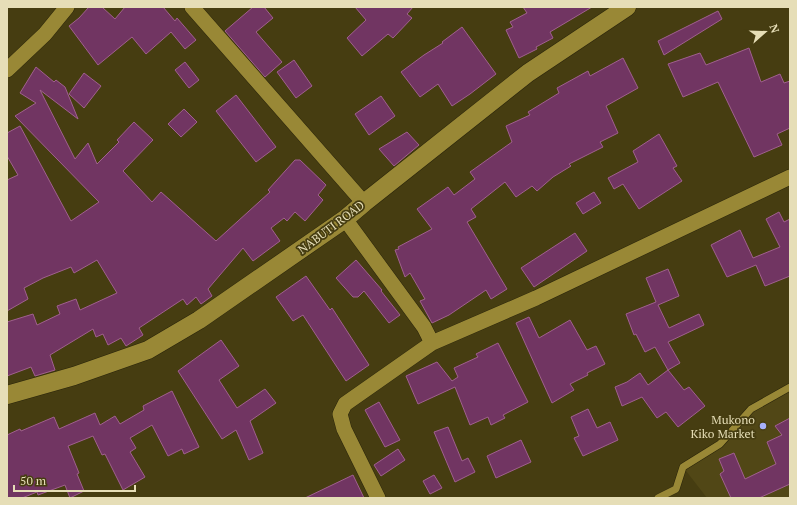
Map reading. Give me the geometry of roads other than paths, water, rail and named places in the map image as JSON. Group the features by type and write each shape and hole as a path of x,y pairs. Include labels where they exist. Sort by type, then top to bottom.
{"street":[{"path":"7,70 45,34 67,7"},
{"path":"192,7 364,203"},
{"name":"NABUTI ROAD","path":"7,395 74,376 148,350 199,320 345,220 364,203 528,73 627,7"},
{"path":"378,498 344,429 340,414 345,404 432,343 536,298 790,177"},
{"path":"345,220 424,327 432,343"}],"lane":[{"path":"658,498 676,489 683,467 720,444 751,409 790,387"}],"place":[{"name":"Mukono Kiko Market","path":"763,426"}]}
